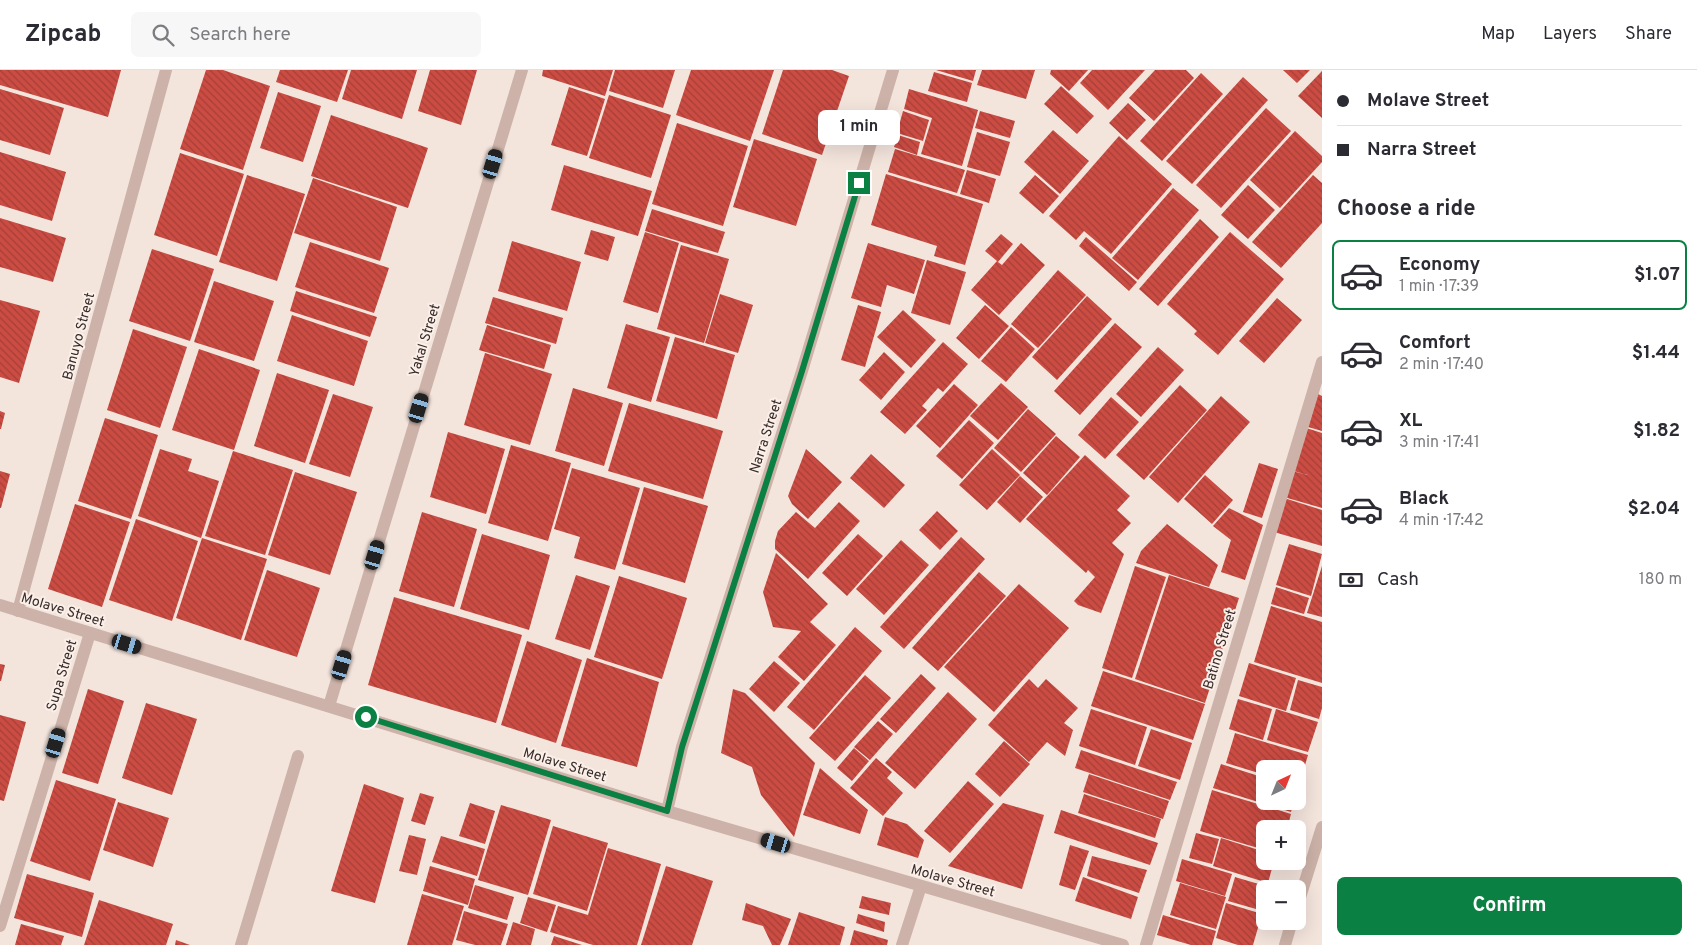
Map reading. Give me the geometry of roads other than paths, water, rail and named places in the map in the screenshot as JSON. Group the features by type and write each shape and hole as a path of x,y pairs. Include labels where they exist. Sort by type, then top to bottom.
{"street":[{"name":"Banuyo Street","path":"18,610 166,70"},
{"name":"Yakal Street","path":"329,706 522,70"},
{"name":"Narra Street","path":"667,811 682,747 802,371 893,70"},
{"name":"Batino Street","path":"1146,945 1322,362"},
{"name":"Molave Street","path":"0,605 667,811 1123,945"},
{"name":"Supa Street","path":"0,926 90,633"},
{"path":"241,945 298,756"},
{"path":"1305,880 1322,827"},
{"path":"902,945 921,886"},
{"path":"1285,945 1289,930"}]}
